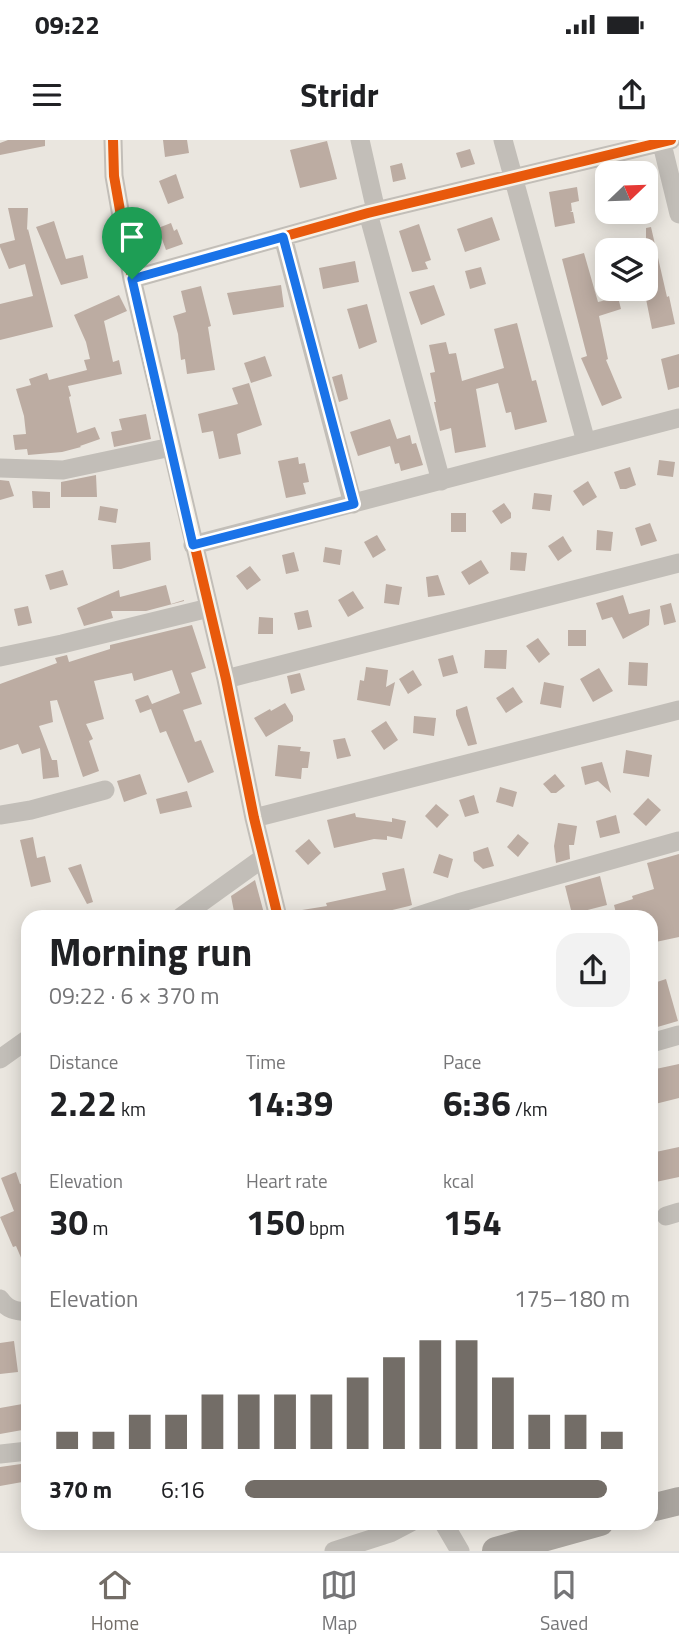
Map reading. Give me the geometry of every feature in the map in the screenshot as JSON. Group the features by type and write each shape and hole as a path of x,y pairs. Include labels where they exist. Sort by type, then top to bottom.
{"highway":[{"path":"658,1506 679,1501"},
{"path":"496,1551 571,1530"}],"street":[{"path":"113,140 114,176 132,279 226,679 254,818 276,910"},
{"path":"360,140 372,212 441,481"},
{"path":"503,140 586,442"},
{"path":"132,279 372,212 664,141 679,214"},
{"path":"283,237 354,504"},
{"path":"193,545 679,418"},
{"path":"0,468 63,470 171,447"},
{"path":"226,679 679,563"},
{"path":"0,657 209,608"},
{"path":"254,818 679,710"},
{"path":"0,815 31,810 105,790"},
{"path":"436,910 679,841"},
{"path":"191,910 263,858"},
{"path":"658,1040 679,1035"},
{"path":"0,1059 21,1044"},
{"path":"2,1304 14,1311 21,1312"},
{"path":"0,1454 21,1452"},
{"path":"334,1551 396,1530"},
{"path":"448,1530 460,1551"}],"building":[{"path":"8,140 45,140 45,146 0,155 0,143"},
{"path":"163,140 187,140 189,153 165,157"},
{"path":"327,141 337,179 300,188 290,150"},
{"path":"470,149 475,164 461,168 456,153"},
{"path":"402,163 406,179 393,182 390,166"},
{"path":"176,174 184,198 168,204 159,181"},
{"path":"577,187 579,201 571,203 570,212 573,212 575,223 555,227 549,192"},
{"path":"8,208 28,208 27,230 53,327 0,340 0,304 33,296 25,264 9,269 0,247 0,244 15,240"},
{"path":"492,217 500,240 465,252 457,229"},
{"path":"54,221 66,259 83,255 88,278 61,285 36,227"},
{"path":"171,223 174,231 177,229 183,244 166,250 158,228"},
{"path":"419,224 431,260 425,262 428,269 412,272 399,231"},
{"path":"651,227 654,238 646,238 646,228"},
{"path":"584,253 595,292 595,301 619,301 621,309 599,316 608,359 606,360 622,398 602,406 581,358 587,356 562,259"},
{"path":"658,258 675,324 652,329 646,301 658,301"},
{"path":"355,261 359,282 323,289 319,268"},
{"path":"481,267 486,284 470,289 465,271"},
{"path":"281,285 284,307 233,315 227,293"},
{"path":"434,285 445,315 421,325 409,292"},
{"path":"201,286 211,326 208,327 215,370 187,374 185,359 181,360 173,316 186,312 181,291"},
{"path":"119,295 127,311 104,321 113,362 119,360 122,374 68,386 77,433 95,427 100,439 62,452 28,455 27,449 15,450 13,435 26,434 16,389 31,385 29,379 47,373 49,380 87,370 84,360 90,359 86,342 74,315"},
{"path":"367,304 377,342 359,349 347,309"},
{"path":"517,323 532,381 536,380 547,422 515,430 511,412 506,413 498,383 476,389 486,447 455,453 451,428 440,431 430,373 435,372 429,345 446,342 449,354 456,353 462,381 504,368 494,329"},
{"path":"679,354 679,387 668,390 661,359"},
{"path":"265,356 272,376 251,383 244,363"},
{"path":"342,374 348,399 339,402 332,377"},
{"path":"249,383 262,425 237,434 241,454 219,459 213,431 202,433 198,414 238,404 232,388"},
{"path":"146,414 151,439 114,447 111,432 122,430 119,419"},
{"path":"390,419 397,439 410,435 412,444 416,443 423,465 401,471 399,463 395,464 390,446 358,456 350,432"},
{"path":"298,457 299,464 305,463 309,482 303,483 306,494 286,498 278,461"},
{"path":"659,460 675,462 673,477 657,475"},
{"path":"630,467 636,485 620,489 614,472"},
{"path":"96,475 97,497 61,497 61,482"},
{"path":"0,480 9,481 14,496 0,500"},
{"path":"588,481 597,497 583,506 573,491"},
{"path":"32,491 50,492 50,508 33,508"},
{"path":"534,493 552,495 550,511 532,509"},
{"path":"504,503 511,513 511,518 501,524 492,511"},
{"path":"100,506 118,509 116,523 98,520"},
{"path":"451,513 466,513 466,532 451,532"},
{"path":"650,523 657,541 641,546 635,528"},
{"path":"597,530 613,532 611,551 596,550"},
{"path":"377,535 386,550 373,558 364,542"},
{"path":"563,536 572,551 558,561 548,546"},
{"path":"150,542 151,560 113,569 111,545"},
{"path":"325,547 342,550 340,565 323,562"},
{"path":"294,552 299,571 286,574 282,555"},
{"path":"511,552 527,553 525,571 510,570"},
{"path":"481,560 489,573 469,585 461,572"},
{"path":"250,566 261,580 247,590 236,576"},
{"path":"63,570 68,585 50,590 45,575"},
{"path":"438,575 445,595 428,597 426,577"},
{"path":"386,584 402,587 399,605 384,603"},
{"path":"166,585 171,604 184,601 146,611 111,611 113,618 84,626 77,608 119,590 120,597"},
{"path":"353,591 364,608 348,617 338,600"},
{"path":"623,595 629,614 650,609 649,625 623,639 612,617 602,620 596,603"},
{"path":"671,603 676,622 664,625 660,606"},
{"path":"28,606 32,623 18,626 14,609"},
{"path":"308,610 312,627 298,630 294,613"},
{"path":"259,617 273,618 273,634 258,634"},
{"path":"192,625 206,668 191,673 202,704 183,710 195,742 201,740 214,772 188,783 166,731 160,733 151,709 140,713 135,700 148,695 152,704 180,693 172,670 134,681 132,673 94,681 104,719 86,724 93,739 89,741 99,771 83,777 57,700 50,701 53,722 39,726 52,760 57,760 59,777 43,779 40,748 22,754 18,744 0,750 0,684 57,663 55,658 67,655 69,662 110,649 110,645"},
{"path":"568,630 586,630 586,646 568,646"},
{"path":"538,638 550,654 539,663 526,646"},
{"path":"485,650 507,650 506,669 484,668"},
{"path":"453,655 458,673 443,677 438,659"},
{"path":"629,662 648,663 647,686 628,685"},
{"path":"366,667 388,670 386,687 395,682 390,706 357,700 360,680 364,681"},
{"path":"599,668 613,691 593,702 580,679"},
{"path":"413,670 422,685 408,694 399,679"},
{"path":"300,673 305,690 291,694 287,676"},
{"path":"544,682 564,686 561,708 540,704"},
{"path":"513,687 523,702 506,713 496,698"},
{"path":"285,703 293,721 266,737 254,718"},
{"path":"467,706 477,744 468,746 456,715 456,710"},
{"path":"414,716 436,718 434,736 413,733"},
{"path":"386,721 398,740 384,750 371,731"},
{"path":"345,738 351,756 337,759 333,740"},
{"path":"278,745 301,747 300,751 310,752 308,768 302,768 301,779 275,776"},
{"path":"626,750 652,755 649,777 623,773"},
{"path":"602,762 611,793 598,781 585,785 581,767"},
{"path":"140,774 147,794 124,802 117,781"},
{"path":"555,774 565,786 556,793 551,793 543,784"},
{"path":"500,787 517,792 513,807 496,802"},
{"path":"187,791 192,807 160,814 156,799"},
{"path":"474,795 479,813 465,817 459,800"},
{"path":"648,798 661,810 646,826 633,814"},
{"path":"436,804 449,815 437,828 425,816"},
{"path":"355,813 356,817 392,822 392,818 406,821 402,839 387,836 387,840 374,839 334,848 327,820"},
{"path":"616,815 620,833 600,838 596,821"},
{"path":"558,823 577,826 574,845 569,845 570,859 556,863 554,846"},
{"path":"518,834 529,843 518,857 507,847"},
{"path":"33,837 37,858 45,856 51,882 31,887 20,840"},
{"path":"309,839 321,853 308,865 295,851"},
{"path":"488,847 494,866 483,869 474,861 473,852"},
{"path":"439,854 453,859 448,878 433,873"},
{"path":"679,854 679,937 658,942 658,910 615,910 614,905 654,889 647,863"},
{"path":"81,864 93,902 87,904 68,868"},
{"path":"404,868 412,905 392,910 302,910 386,890 382,873"},
{"path":"600,876 607,905 588,910 571,910 565,886"},
{"path":"255,880 263,910 234,910 231,896"},
{"path":"666,979 678,1021 658,1027 658,982"},
{"path":"679,1064 679,1098 658,1103 658,1068"},
{"path":"679,1147 679,1177 658,1182 658,1152"},
{"path":"16,1172 21,1184 21,1258 16,1246 13,1247 0,1217 14,1211 1,1178"},
{"path":"14,1341 18,1372 0,1374 0,1343"},
{"path":"21,1404 21,1430 0,1434 0,1408"},
{"path":"21,1464 21,1482 0,1486 0,1467"}],"cycle path":[{"path":"113,140 114,176 132,279 226,679 254,818 276,910"},
{"path":"132,279 368,213 671,140"}],"route":[{"path":"283,237 354,504 193,545 132,279 283,237"}]}
